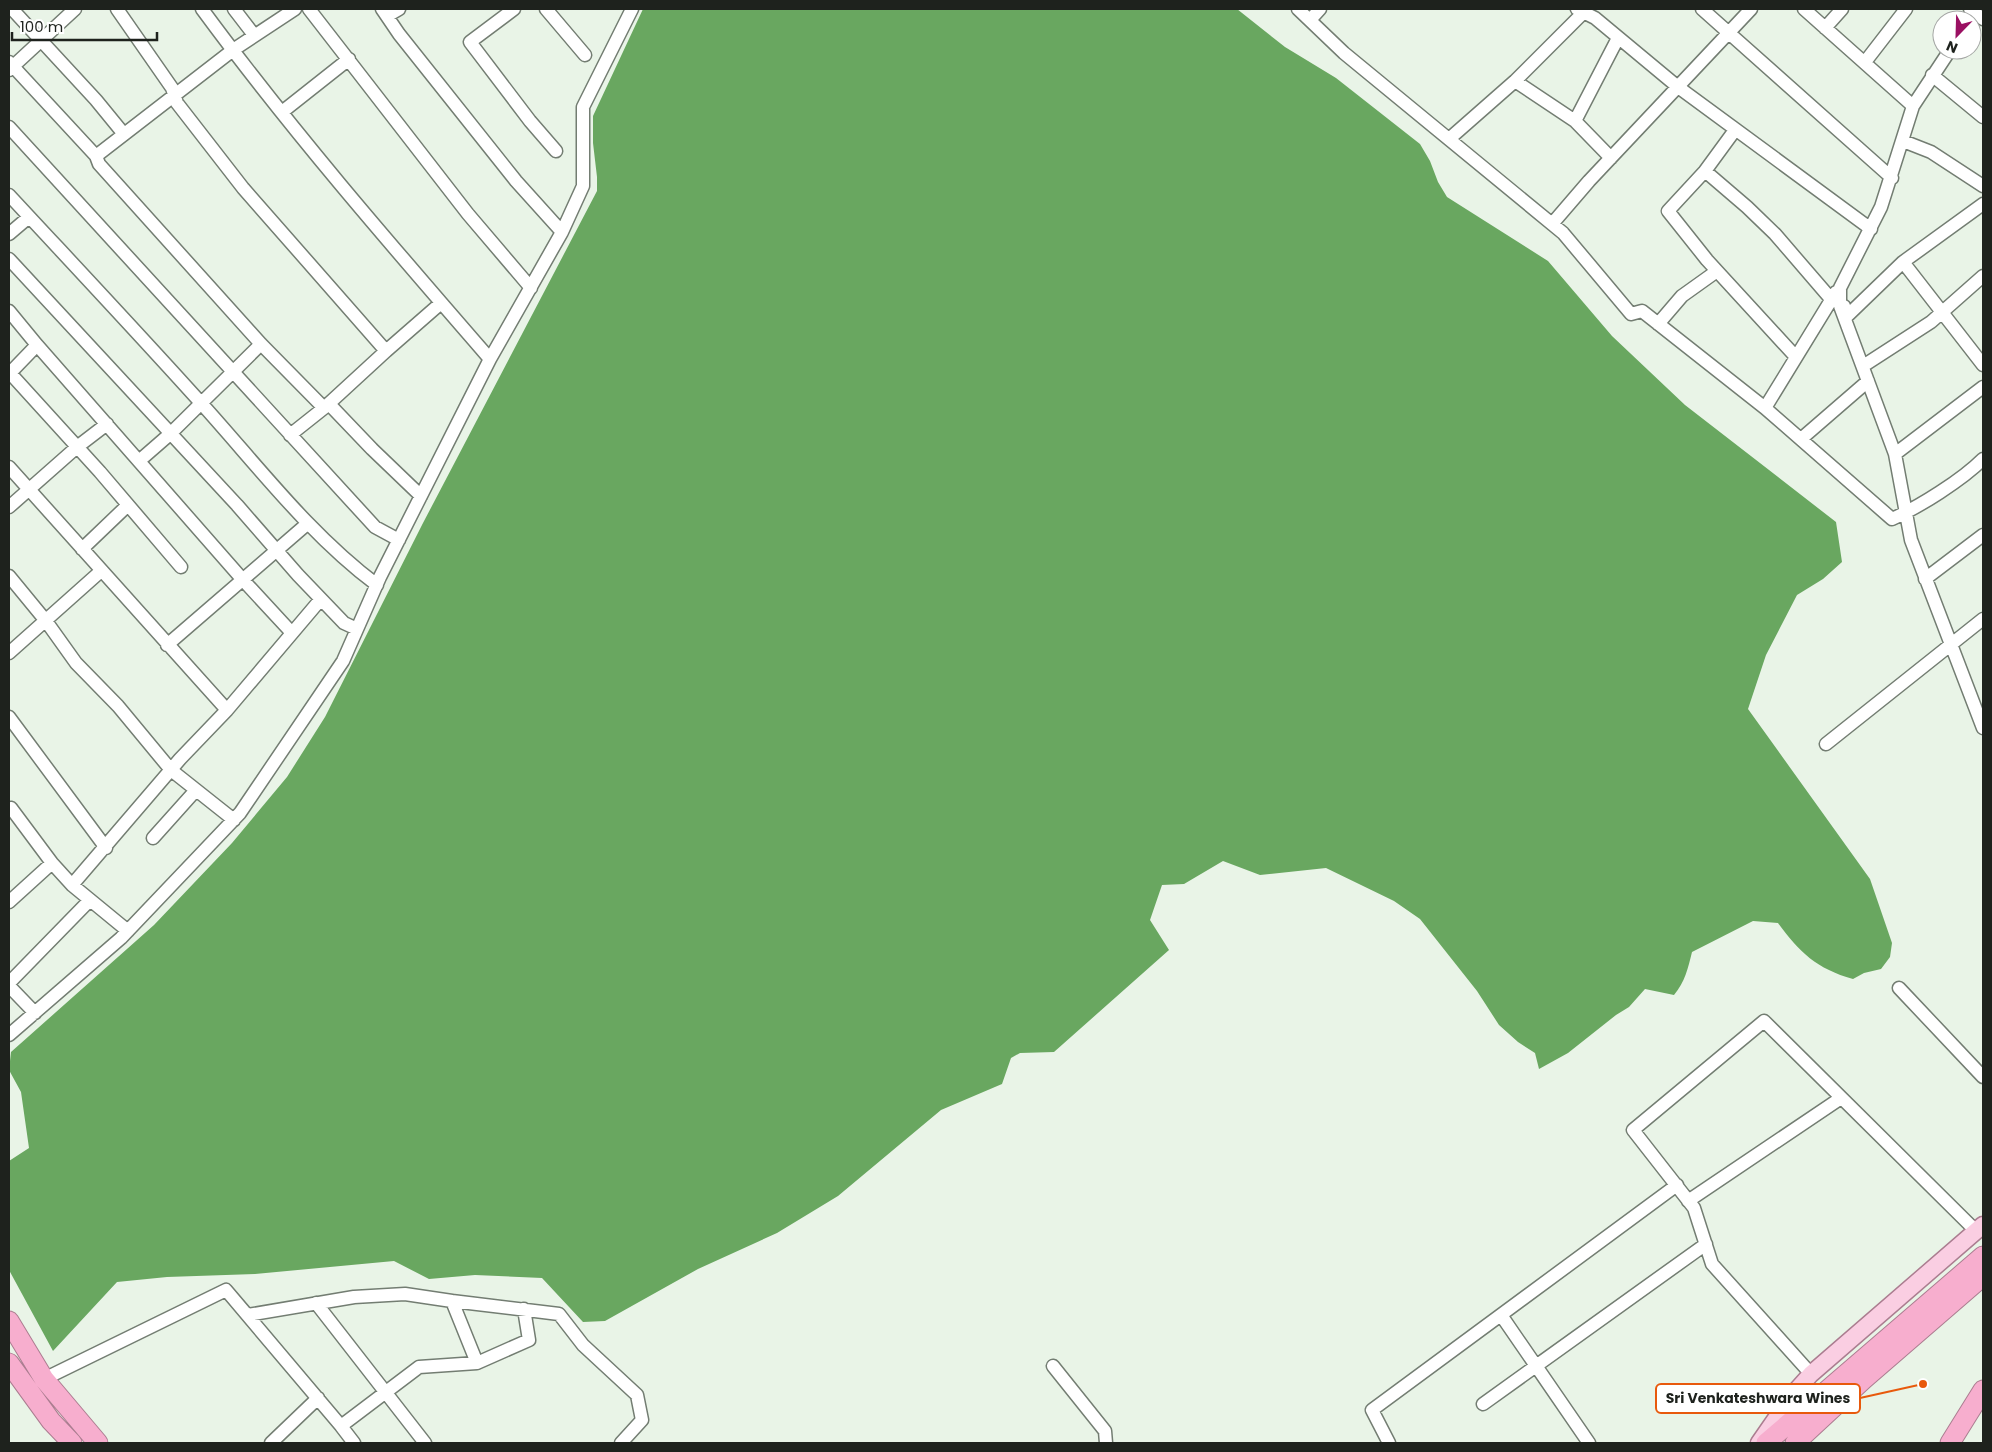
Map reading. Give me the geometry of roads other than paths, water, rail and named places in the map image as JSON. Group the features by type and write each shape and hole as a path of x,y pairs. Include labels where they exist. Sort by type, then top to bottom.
{"highway":[{"path":"1766,1443 1983,1256"},
{"path":"1795,1443 1864,1379 1983,1276"},
{"path":"1962,1295 1983,1281"},
{"path":"9,1322 44,1379 98,1443"},
{"path":"9,1364 51,1420 72,1443"},
{"path":"1950,1443 1983,1390"}],"main road":[{"path":"1759,1443 1794,1394 1811,1374 1980,1228"}],"street":[{"path":"12,9 96,100 123,133"},
{"path":"75,9 10,66 96,156 99,164 261,344 421,496"},
{"path":"117,9 172,88 177,104 243,188 386,351"},
{"path":"202,9 282,112 490,359"},
{"path":"234,9 254,35"},
{"path":"96,156 123,133 233,50 295,9"},
{"path":"309,9 468,214 531,288"},
{"path":"399,9 384,13 516,181 562,232"},
{"path":"514,9 470,42 530,121 556,151"},
{"path":"546,9 585,55"},
{"path":"9,1035 128,931 234,820 343,661 377,585 490,359 562,232 583,186 583,107 632,9"},
{"path":"1298,9 1344,53 1563,233 1630,314 1642,311 1765,408 1892,519 1906,513 1973,469 1983,459"},
{"path":"1310,20 1320,9"},
{"path":"1702,9 1892,178"},
{"path":"1552,224 1611,158 1751,9"},
{"path":"1804,9 1914,106"},
{"path":"1825,28 1842,9"},
{"path":"1865,62 1906,9"},
{"path":"1970,9 1983,19"},
{"path":"1449,139 1515,81 1580,11 1595,18 1678,87 1870,229"},
{"path":"1575,121 1618,38"},
{"path":"282,112 349,59"},
{"path":"1765,408 1796,357 1836,302 1844,280 1881,206 1892,178 1914,106 1943,60"},
{"path":"1932,75 1983,117"},
{"path":"1515,81 1575,121 1611,158"},
{"path":"9,127 375,527 399,540"},
{"path":"1735,130 1705,171 1668,212 1717,271 1796,357"},
{"path":"1903,141 1938,156 1983,186"},
{"path":"1705,171 1775,234 1836,302 1845,318 1894,454 1911,540 1983,728"},
{"path":"9,195 202,403 306,524 350,564 377,585"},
{"path":"1845,318 1903,262 1983,204"},
{"path":"9,234 29,217"},
{"path":"9,260 321,599 344,623 357,629"},
{"path":"1903,262 1983,365"},
{"path":"1658,324 1682,296 1717,271"},
{"path":"1863,366 1931,322 1983,276"},
{"path":"1836,302 1856,308"},
{"path":"290,435 327,406 441,303"},
{"path":"9,311 243,580 292,633"},
{"path":"139,461 170,434 261,344"},
{"path":"37,345 9,373 77,447 181,567"},
{"path":"1801,439 1868,381"},
{"path":"1894,454 1983,387"},
{"path":"9,507 77,447 107,424"},
{"path":"9,467 227,710"},
{"path":"82,549 128,505"},
{"path":"167,645 306,524"},
{"path":"1925,579 1983,535"},
{"path":"9,653 102,571"},
{"path":"9,576 46,621 76,663 118,706 171,770 234,820"},
{"path":"72,886 171,770 227,710 321,599"},
{"path":"1826,744 1983,619"},
{"path":"9,717 106,848"},
{"path":"153,838 196,790"},
{"path":"12,808 72,886 128,931"},
{"path":"9,902 52,862"},
{"path":"35,1013 9,984 90,900"},
{"path":"1900,988 1981,1071"},
{"path":"1811,1374 1712,1264 1694,1208 1633,1130 1764,1021 1842,1098 1980,1228"},
{"path":"1688,1201 1842,1098"},
{"path":"1389,1443 1372,1410 1677,1186"},
{"path":"1483,1404 1706,1244"},
{"path":"44,1379 226,1290 354,1443"},
{"path":"248,1315 354,1297 405,1294 559,1314 583,1345 637,1395 642,1420 621,1443"},
{"path":"452,1301 478,1363"},
{"path":"316,1303 425,1443"},
{"path":"341,1426 420,1367 478,1363 529,1340 524,1310"},
{"path":"1501,1315 1589,1443"},
{"path":"1054,1366 1105,1431 1106,1443"},
{"path":"271,1443 318,1398"}],"place":[{"name":"Sri Venkateshwara Wines","path":"1923,1384"}]}
